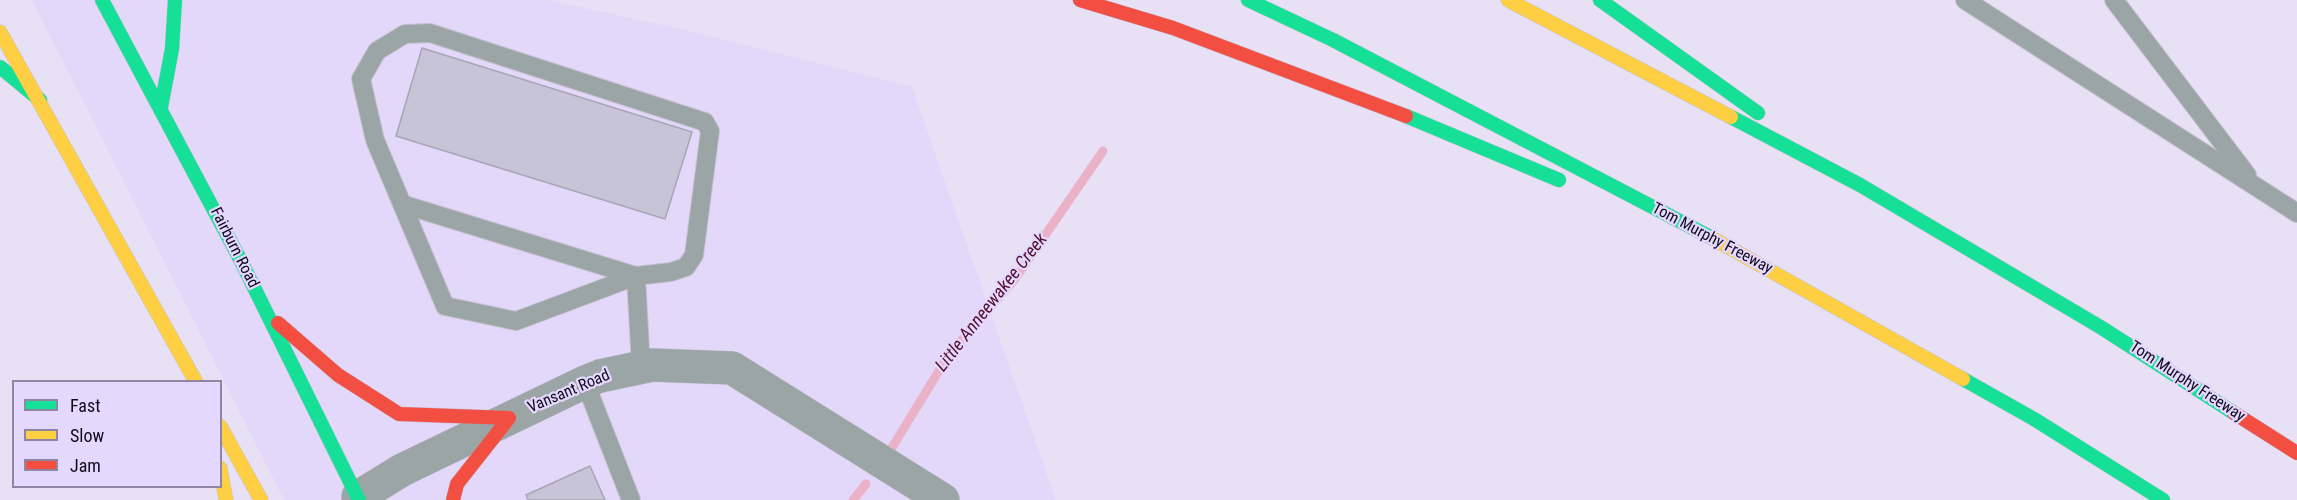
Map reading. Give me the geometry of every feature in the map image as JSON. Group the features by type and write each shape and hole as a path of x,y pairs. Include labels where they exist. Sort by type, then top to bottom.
{"main road":[{"name":"Fairburn Road","path":"102,0 161,107 358,498"},
{"path":"161,107 172,50 175,0"},
{"path":"1080,0 1173,28 1377,104 1576,187"},
{"name":"Tom Murphy Freeway","path":"1248,0 1333,40 1763,265 2034,419 2163,500"},
{"name":"Tom Murphy Freeway","path":"1508,0 1860,185 2102,328 2297,453"},
{"path":"1600,0 1860,185"},
{"path":"0,32 195,380"},
{"path":"0,67 40,100"},
{"path":"1609,201 1763,265"},
{"path":"265,312 338,375 399,414 509,418"},
{"path":"453,500 457,484 509,418"},
{"path":"222,430 261,500"},
{"path":"222,479 226,500"}],"street":[{"name":"Vansant Road","path":"358,498 402,470 585,382 600,376 652,365 732,368 943,500"}],"lane":[{"path":"1965,0 2297,213"},
{"path":"2114,0 2255,186"},
{"path":"430,33 705,122 710,130 694,255 686,267 671,272 636,276 516,321 445,306 402,204 375,140 361,79 377,51 405,34 430,33"},
{"path":"402,204 636,276"},
{"path":"636,276 641,367"},
{"path":"585,382 632,500"}],"shaded area":[{"path":"32,0 548,0 680,29 912,87 1056,500 284,500"}],"building":[{"path":"422,48 692,132 665,219 396,136"},
{"path":"590,466 605,500 528,500 526,495"}],"waterway":[{"name":"Little Anneewakee Creek","path":"885,459 948,356 1015,279 1103,151"},
{"name":"Little Anneewakee Creek","path":"853,500 866,484"}],"traffic: fast":[{"path":"102,0 241,261 359,500"},
{"path":"161,107 172,49 175,0"},
{"path":"1248,0 1333,40 1712,238"},
{"path":"1600,0 1758,113"},
{"path":"0,67 40,100"},
{"path":"1406,116 1559,180"},
{"path":"1731,117 1860,185 2102,328 2234,413"},
{"path":"1963,379 2034,419 2163,500"}],"traffic: slow":[{"path":"1508,0 1731,117"},
{"path":"0,32 195,380"},
{"path":"1712,238 1963,379"},
{"path":"222,430 261,500"},
{"path":"222,479 226,500"}],"traffic: jam":[{"path":"1080,0 1173,28 1406,116"},
{"path":"278,323 338,375 399,414 509,418"},
{"path":"2234,413 2297,453"},
{"path":"453,500 457,484 509,418"}]}
